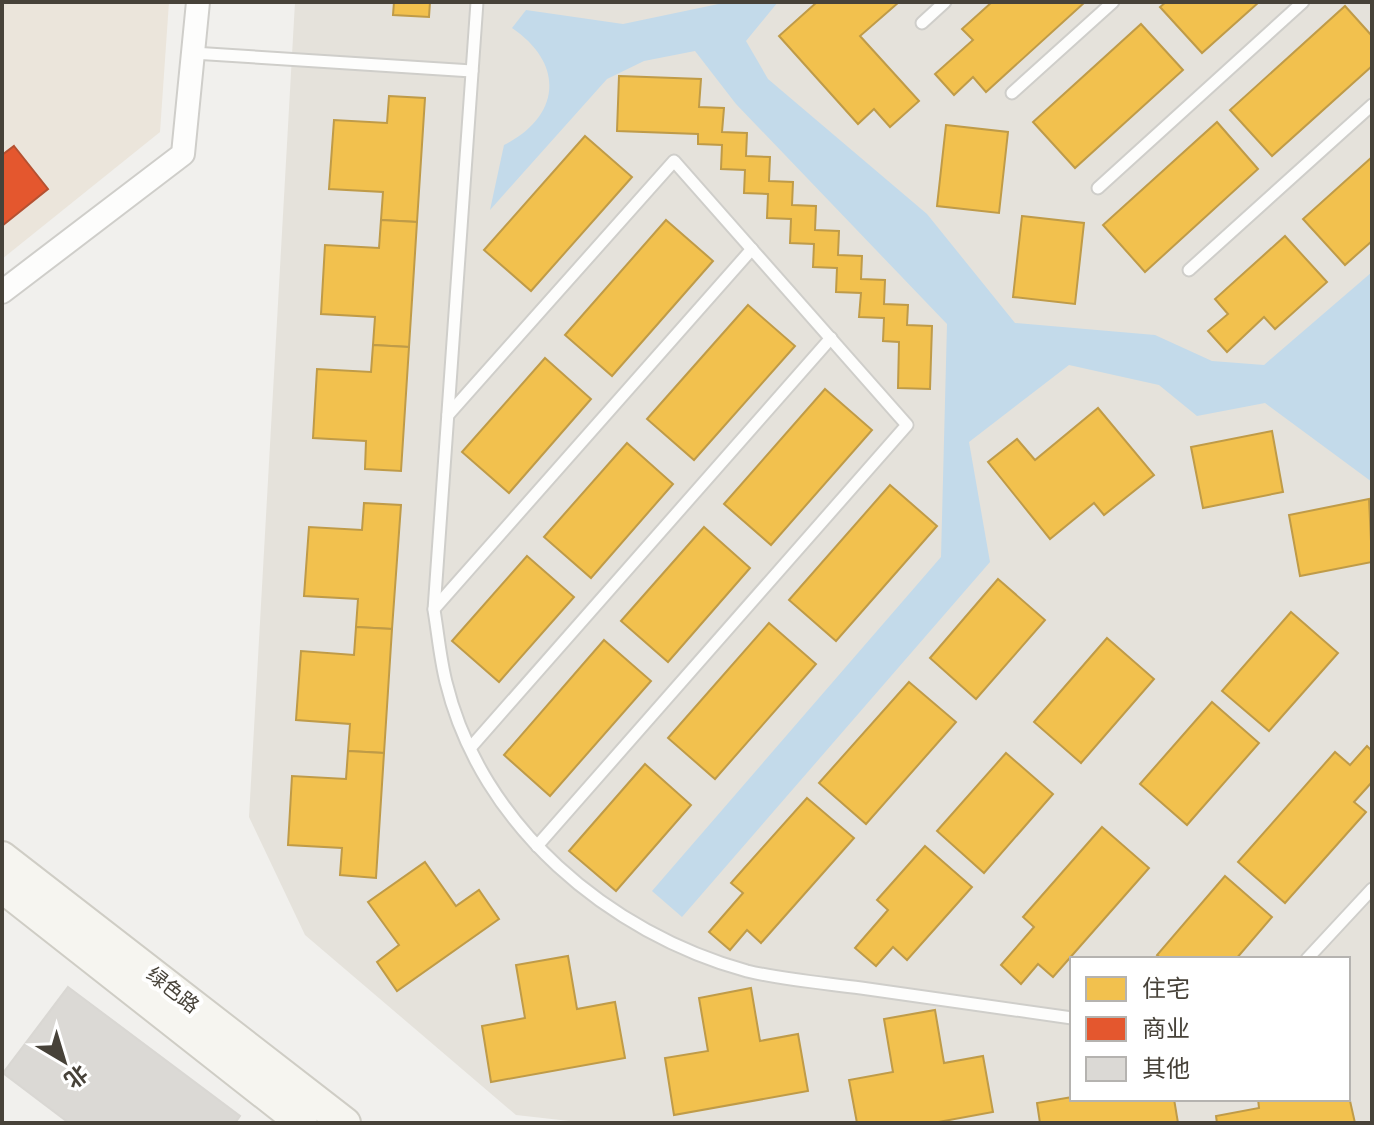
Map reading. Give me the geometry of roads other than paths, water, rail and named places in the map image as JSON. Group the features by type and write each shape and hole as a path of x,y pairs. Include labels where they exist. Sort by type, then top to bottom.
{"main road":[{"name":"绿色路","path":"2,857 345,1123"},
{"name":"绿色路","path":"2,887 302,1123"}],"street":[{"path":"2,292 183,154 198,2"}],"lane":[{"path":"477,2 434,610 446,683 471,747 498,797 537,846 582,889 634,925 690,953 750,971 1070,1018"},
{"path":"922,23 945,2"},
{"path":"1012,93 1113,2"},
{"path":"1098,188 1303,2"},
{"path":"193,53 472,71"},
{"path":"1189,270 1372,105"},
{"path":"448,415 674,161 907,425 537,846"},
{"path":"434,610 752,249"},
{"path":"471,747 831,338"},
{"path":"1309,957 1372,889"}],"water":[{"path":"728,2 778,2 746,41 768,79 927,214 1015,323 1155,335 1212,361 1264,365 1372,272 1372,482 1265,403 1197,416 1159,385 1069,365 969,442 990,562 682,917 652,891 941,557 947,324 736,104 695,51 644,61 607,79 490,210 504,145 537,120 546,105 549,89 548,73 541,57 512,28 526,10 623,24"}]}
